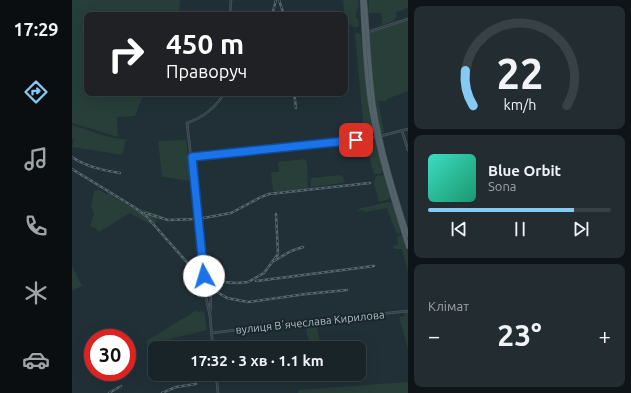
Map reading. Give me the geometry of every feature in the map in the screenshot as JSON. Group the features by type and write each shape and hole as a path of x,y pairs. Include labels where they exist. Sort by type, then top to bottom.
{"main road":[{"path":"362,0 368,89 378,137 408,247"},
{"path":"365,0 372,89 378,137 408,236"}],"street":[{"path":"230,12 231,0"},
{"path":"368,32 408,19"},
{"path":"213,341 210,316 206,301 206,286 187,123 192,122 214,107 222,96"},
{"path":"192,157 378,137 408,129"},
{"path":"402,131 408,150"},
{"path":"206,286 212,299 210,316"},
{"path":"206,297 209,294 211,296"},
{"path":"206,301 210,302 212,299"},
{"name":"вулиця Вʼячеслава Кирилова","path":"212,333 408,311"},
{"path":"217,381 218,393"}],"green space":[{"path":"72,0 180,0 179,12 84,12 84,96 143,96 135,116 117,117 118,137 72,123"},
{"path":"343,0 358,0 359,7 356,12 356,18 359,20 358,27 353,27 348,23 348,12 344,12"},
{"path":"369,0 408,0 408,8 396,12 397,16 394,21 382,25 381,13 368,13"},
{"path":"408,20 408,91 385,101 378,101 384,132 381,133 373,87 369,34 372,31"},
{"path":"358,33 361,35 366,89 372,130 365,132 355,34"},
{"path":"72,125 109,137 127,140 125,141 123,155 72,147 74,140 72,139"},
{"path":"368,139 375,141 384,171 380,174 374,174 365,142"},
{"path":"186,140 191,181 162,177 158,141"},
{"path":"305,159 307,163 308,189 274,192 271,172 279,172 278,162"},
{"path":"383,175 386,177 391,197 379,202 374,183 376,176"},
{"path":"343,176 344,182 342,183 311,187 311,178"},
{"path":"99,190 107,194 108,193 129,206 131,204 135,207 163,216 162,218 158,217 155,224 150,224 130,213 99,232 90,226 94,214 91,206 94,191"},
{"path":"392,202 401,233 398,234 387,208 364,212 364,210 356,211 361,208"},
{"path":"402,235 408,253 408,272 402,249 394,249 393,246 398,245 398,236"},
{"path":"72,266 82,286 72,291"},
{"path":"197,310 198,312 204,311 207,330 165,341 148,341 148,347 146,341"},
{"path":"404,312 408,312 408,349 399,317 405,316"},
{"path":"306,323 316,323 320,341 308,341 309,338 307,335"},
{"path":"408,382 408,393 298,393 298,390"}],"railway":[{"path":"273,12 276,0"},
{"path":"279,0 283,12"},
{"path":"294,96 296,108"},
{"path":"72,157 95,168 120,173"},
{"path":"72,169 146,216 200,277 212,289 227,298 248,302 347,290"},
{"path":"145,213 168,220 198,219 231,213 269,194 370,183"},
{"path":"201,274 211,279 237,283 248,282 264,273 278,254 276,214"},
{"path":"274,261 291,251 303,247"},
{"path":"256,281 374,266"},
{"path":"162,393 176,387 196,384"},
{"path":"109,393 121,386"}],"route":[{"path":"204,276 192,157 356,140"}]}
